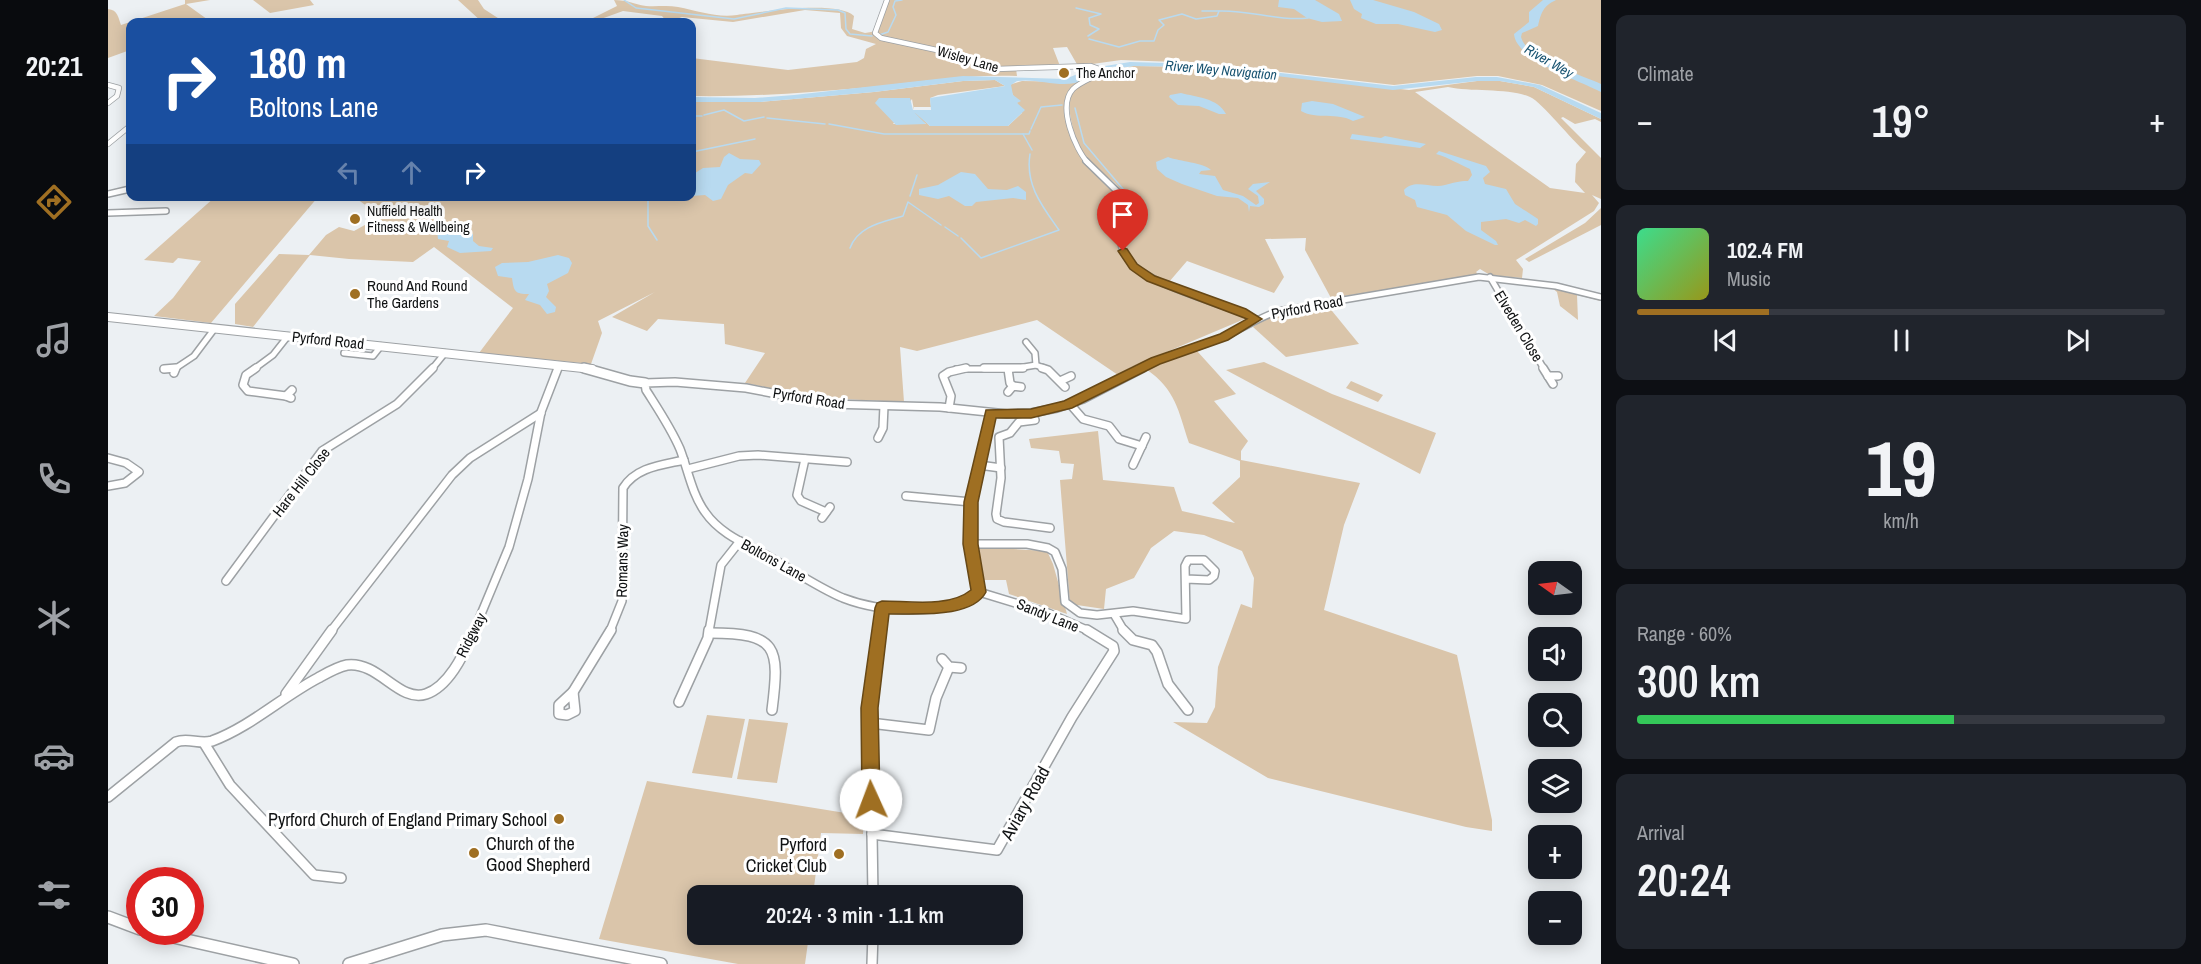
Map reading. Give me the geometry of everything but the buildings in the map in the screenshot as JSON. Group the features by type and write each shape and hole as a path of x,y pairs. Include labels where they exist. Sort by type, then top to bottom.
{"street":[{"name":"Wisley Lane","path":"887,0 875,33 880,38 946,52 996,69 1091,66 1101,69 1101,74 1072,90 1066,109 1071,132 1082,156 1123,196 1122,246 1126,256 1134,266 1151,278 1256,319"},
{"path":"108,85 119,88 117,96 108,103"},
{"path":"108,144 126,129"},
{"path":"108,194 126,190"},
{"path":"108,213 133,209 165,213 171,206"},
{"name":"Pyrford Road","path":"108,317 600,370 624,380 732,386 815,403 950,408 990,413 1031,413 1070,404 1155,361 1224,337 1256,319 1278,311 1473,277 1490,277 1556,286 1601,297"},
{"name":"Elveden Close","path":"1490,277 1553,384"},
{"path":"164,369 175,371 185,364 201,350 215,328"},
{"path":"288,336 273,355 246,375 243,385 248,391 288,397 292,390"},
{"path":"1030,344 1037,358 1036,365"},
{"path":"344,353 373,356 381,346"},
{"name":"Hare Hill Close","path":"226,581 322,452 342,435 377,417 407,396 445,353"},
{"name":"Ridgway","path":"108,797 176,742 190,738 204,742 217,738 285,696 334,670 350,665 377,671 403,692 412,696 425,695 444,681 474,633 501,569 522,501 541,413 559,365"},
{"path":"950,408 951,396 945,373 977,366 1008,369 1036,365 1048,370 1062,384 1071,376"},
{"path":"1008,369 1010,383 1021,387"},
{"name":"Elveden Close","path":"1548,376 1558,376"},
{"name":"Boltons Lane","path":"645,382 646,390 676,441 703,511 721,530 838,596 882,608 946,607 969,601 979,588"},
{"path":"1008,392 1013,386"},
{"path":"1070,404 1083,419 1109,426 1119,440 1142,446"},
{"path":"878,438 883,428 884,406"},
{"name":"Ridgway","path":"285,696 298,675 459,466 541,413"},
{"path":"979,588 971,544 971,502 990,413"},
{"path":"1035,420 1019,422 1010,433 1000,435 997,519 1050,528"},
{"path":"1133,465 1146,437"},
{"path":"688,469 739,456 758,455 847,462"},
{"path":"108,458 126,463 139,472 122,484 108,486"},
{"path":"805,459 797,495 801,501 826,512"},
{"name":"Romans Way","path":"573,692 615,623 622,602 623,488 625,483 637,472 684,460"},
{"path":"979,465 1000,468"},
{"path":"906,496 971,502"},
{"path":"679,696 710,633 721,565 740,541"},
{"path":"971,544 1036,545 1055,552 1060,562 1065,602 1078,613 1114,614 1131,610 1186,619 1186,579"},
{"name":"Sandy Lane","path":"979,588 1037,609 1094,634 1113,646"},
{"path":"873,885 870,723 873,675 882,608"},
{"path":"1114,614 1125,633 1133,640 1152,645 1157,652 1168,684 1188,710"},
{"path":"710,633 742,632 753,635 768,645 777,660 769,700 772,710"},
{"name":"Aviary Road","path":"872,834 998,850 1072,717 1109,662 1114,651 1113,646"},
{"path":"942,659 949,667 961,668"},
{"path":"870,723 928,730 932,724 936,698 949,667"},
{"path":"204,742 230,785 314,875 341,878"},
{"path":"108,918 126,924"},
{"path":"349,964 442,935 486,930 658,964"},
{"path":"198,945 253,960 293,964"},
{"path":"872,964 873,945"}],"shaded area":[{"path":"185,0 210,0 186,4 205,18 142,18 185,4"},
{"path":"253,0 310,0 314,5 270,13"},
{"path":"458,0 478,0 484,9 498,18 478,18"},
{"path":"614,0 646,6 678,7 722,16 798,8 832,9 845,11 854,16 852,29 865,33 877,31 889,0 1601,0 1601,111 1542,85 1498,76 1477,76 1394,85 1203,63 1121,60 1078,66 1067,47 1053,48 1060,66 1016,69 1017,76 958,78 797,93 696,96 696,58 788,70 857,62 864,58 866,49 876,44 847,36 841,28 840,13 805,10 733,22 682,17 664,18 623,11 604,18 593,18 617,6"},
{"path":"108,9 116,12 121,25 126,23 126,51 108,58"},
{"path":"1127,67 1202,67 1409,90 1477,81 1500,81 1534,87 1601,119 1601,122 1595,119 1575,124 1561,118 1601,158 1601,199 1592,195 1599,203 1594,211 1516,260 1523,269 1522,278 1490,275 1480,269 1476,272 1479,275 1331,298 1305,250 1306,238 1265,239 1284,277 1274,293 1187,261 1169,282 1145,271 1125,255 1128,217 1125,196 1118,186 1086,157 1073,129 1069,107 1074,90 1098,75","holes":["1448,87 1512,92 1535,100 1586,152 1576,164 1575,182 1585,193 1550,188 1415,92"]},
{"path":"1091,76 1076,85 1066,98 1068,125 1082,158 1121,198 1119,248 1128,264 1158,283 1247,318 1131,367 1118,375 1037,320 917,351 900,347 904,402 819,398 745,383 765,353 725,344 724,324 658,319 647,331 612,317 655,292 598,321 602,333 591,364 479,353 513,308 434,247 413,262 310,255 253,327 235,324 235,304 279,254 309,255 326,235 339,227 354,231 381,216 360,201 696,201 696,102 760,102 963,81 995,80 1005,86 938,95 930,98 931,107 914,107 914,110 912,99 893,124 926,124 912,113 916,112 930,126 1008,126 1022,113 1008,85 1022,81 1077,82"},
{"path":"210,201 315,201 211,323 154,316 173,298 201,261 178,258 173,263 144,260"},
{"path":"1601,208 1601,225 1529,262 1525,259 1585,223"},
{"path":"1557,287 1601,298 1601,301 1577,295 1578,320 1560,306 1557,292 1552,288"},
{"path":"1328,306 1359,344 1286,357 1253,327 1273,314"},
{"path":"1197,351 1236,394 1214,401 1248,441 1241,451 1241,460 1360,483 1344,525 1324,610 1457,655 1492,820 1492,831 1466,827 1268,778 1173,722 1207,723 1215,707 1218,667 1241,604 1252,608 1254,578 1242,551 1204,535 1174,531 1151,548 1134,578 1106,589 1104,609 1070,604 1060,480 1072,479 1074,464 1061,463 1059,451 1031,448 1029,439 1098,431 1103,480 1174,487 1182,511 1235,523 1212,503 1240,477 1240,461 1189,443 1175,401 1164,385 1146,369"},
{"path":"1264,362 1332,394 1436,433 1420,474 1226,370"},
{"path":"1351,381 1383,395 1378,402 1346,388"},
{"path":"976,547 1047,551 1067,614 1009,594 1006,580 983,580"},
{"path":"707,715 745,719 732,778 692,773"},
{"path":"749,719 788,723 777,783 737,779"},
{"path":"647,781 864,816 863,834 821,833 814,885 687,885 687,945 808,945 805,964 738,964 599,939"}],"water":[{"path":"1279,0 1315,0 1339,14 1342,21 1322,22 1307,18 1294,9 1278,7"},
{"path":"1350,0 1373,0 1414,12 1439,24 1442,30 1435,32 1398,24 1376,24 1361,18 1362,14 1354,9"},
{"path":"1543,0 1556,0 1543,10 1538,26 1522,33 1521,37 1525,45 1544,59 1601,84 1601,92 1537,61 1517,43 1514,34 1529,22 1529,12"},
{"path":"1130,62 1202,64 1393,86 1476,77 1497,77 1540,85 1601,113 1601,119 1534,87 1500,81 1477,81 1393,90 1202,67 1134,66 1107,70 1124,67 1117,66 1105,69 1075,83 1017,81 1011,85 1013,95 1021,101 1017,103 1025,110 1008,126 930,126 914,112 926,124 896,125 875,103 879,98 910,98 913,110 931,110 930,98 1005,86 995,80 963,81 760,102 696,102 696,97 755,98 794,95 963,76 1065,79 1093,68"},
{"path":"1181,93 1212,101 1226,114 1219,114 1199,106 1178,105 1169,97"},
{"path":"1312,101 1333,104 1365,117 1353,121 1347,118 1307,114 1301,111 1302,103"},
{"path":"1352,134 1381,138 1385,136 1426,144 1420,148 1350,139"},
{"path":"1439,151 1486,166 1490,172 1483,178 1485,184 1506,189 1515,204 1538,219 1538,224 1536,226 1525,220 1519,223 1506,219 1481,222 1481,230 1496,241 1498,245 1495,245 1466,231 1447,215 1417,207 1415,200 1405,195 1404,190 1408,187 1418,184 1440,186 1468,181 1472,175 1470,169 1436,154"},
{"path":"729,153 740,159 759,160 761,164 752,174 745,173 728,185 721,199 713,201 705,195 696,196 696,172 703,168 720,167 724,157"},
{"path":"1168,157 1207,167 1211,170 1201,171 1199,174 1215,176 1223,190 1243,196 1256,205 1259,203 1258,196 1248,189 1253,184 1270,182 1256,191 1264,199 1264,204 1259,207 1250,206 1249,212 1248,205 1238,198 1217,196 1166,177 1157,169 1156,162"},
{"path":"961,172 975,174 988,189 1007,190 1018,186 1026,192 1026,200 1013,198 976,202 972,206 965,206 949,196 938,199 919,195 919,189 938,185"},
{"path":"442,222 456,224 457,229 473,234 473,241 479,246 493,248 491,251 460,253 447,247 449,241 438,239 437,231 429,226"},
{"path":"558,255 569,258 572,263 568,273 547,284 549,291 546,297 556,307 555,312 547,314 540,305 525,300 529,294 516,291 512,278 498,276 495,267 502,263 528,262"}],"waterway":[{"path":"624,0 636,8 734,19 786,8 838,10 845,13 846,29 850,34 872,36"},
{"path":"879,35 888,32 896,15 893,7 895,1 902,0"},
{"path":"1076,8 1101,14 1089,18 1090,25 1099,29 1088,36"},
{"path":"1202,11 1219,11"},
{"path":"1089,39 1119,47 1140,41 1154,41 1158,30 1164,25 1159,20 1182,14 1196,19 1217,16 1219,11"},
{"path":"1219,11 1296,19 1308,18"},
{"path":"1031,129 1041,107 1062,105"},
{"path":"1075,108 1084,143 1123,189"},
{"path":"704,115 724,110 744,121 764,117"},
{"path":"696,116 702,116"},
{"path":"767,118 825,124"},
{"path":"829,124 884,134 1023,134"},
{"path":"1023,134 1029,134 1030,131"},
{"path":"1023,134 1032,150"},
{"path":"696,151 755,139"},
{"path":"961,238 981,258 1059,230 1041,204 1032,185 1030,154"},
{"path":"910,196 917,175"},
{"path":"648,201 648,226 657,240"},
{"path":"850,248 865,230 903,216 908,202 941,225"},
{"path":"945,227 958,236"}],"place":[{"name":"The Anchor","path":"1064,73"},
{"name":"Nuffield Health Fitness & Wellbeing","path":"355,219"},
{"name":"Round And Round The Gardens","path":"355,294"},
{"name":"Pyrford Church of England Primary School","path":"559,819"},
{"name":"Church of the Good Shepherd","path":"474,853"},
{"name":"Pyrford Cricket Club","path":"839,854"}],"route":[{"path":"871,800 870,708 882,608 946,607 969,601 979,592 971,544 971,502 990,413 1031,413 1049,411 1068,405 1155,361 1234,333 1256,319 1145,275 1129,261 1123,251"}],"water label":[{"name":"River Wey","path":"1549,61"},
{"name":"River Wey Navigation","path":"1221,70"}]}
